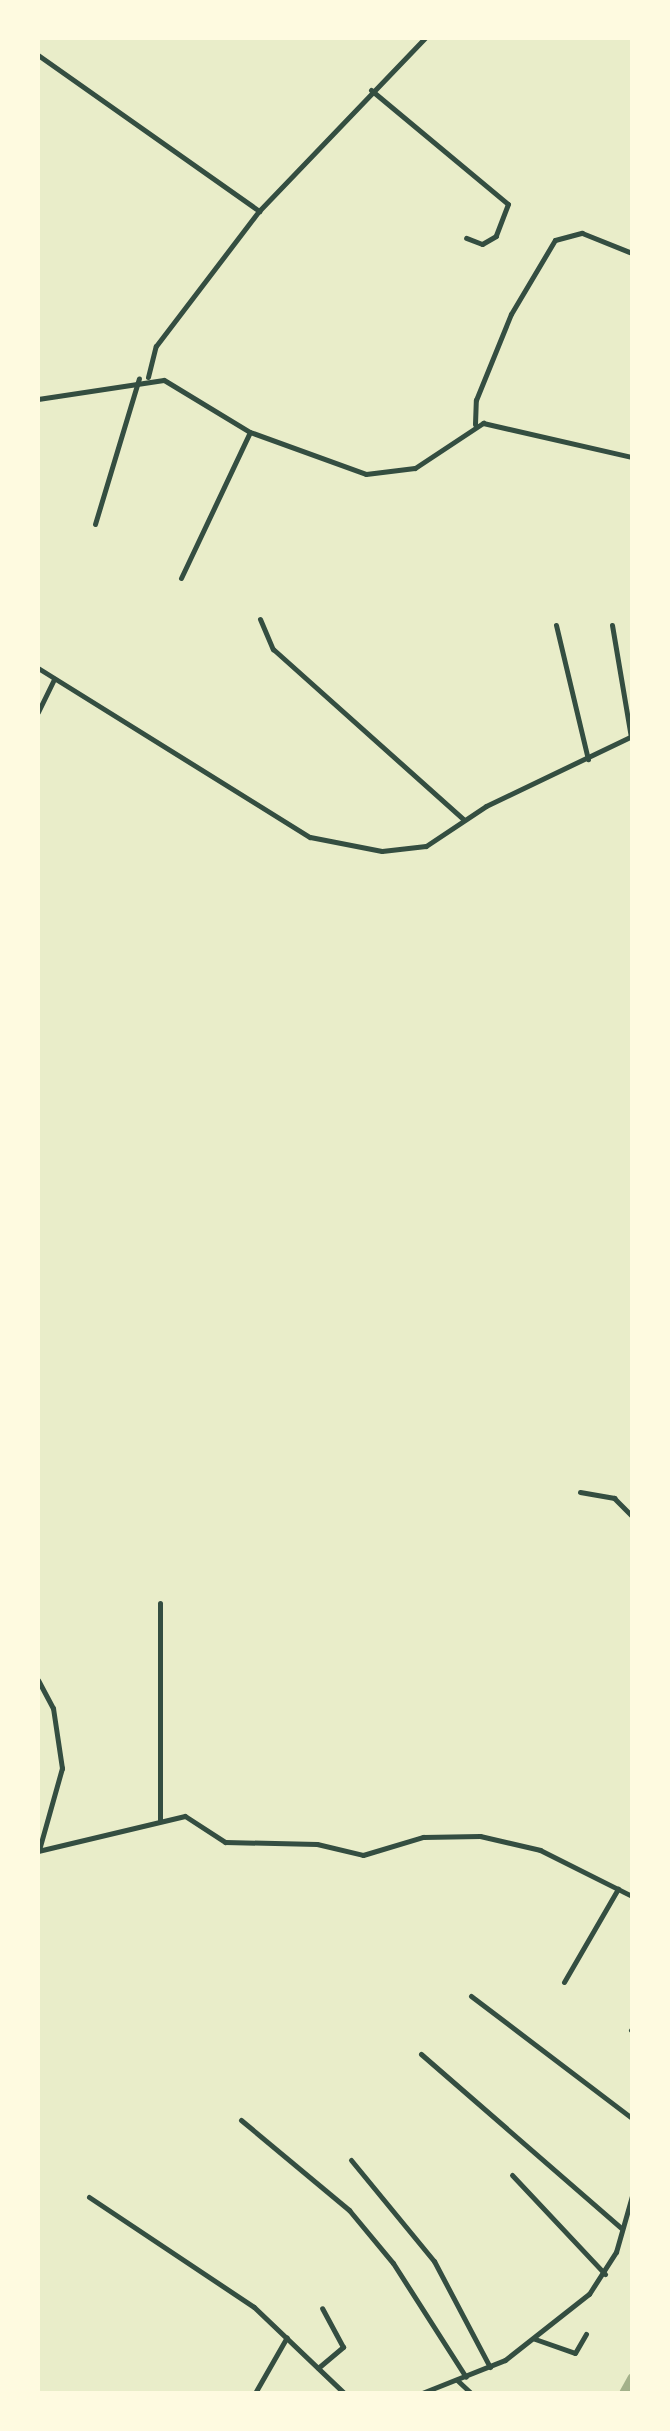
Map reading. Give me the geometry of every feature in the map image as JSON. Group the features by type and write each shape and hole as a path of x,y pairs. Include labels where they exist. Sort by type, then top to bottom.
{"street":[{"path":"148,377 156,346 259,211 371,90 425,38"},
{"path":"38,55 259,211"},
{"path":"371,90 508,204 496,236 482,244 466,238"},
{"path":"475,424 476,400 511,314 555,240 582,233 632,253"},
{"path":"38,399 148,377 178,386 250,432 348,470 383,474 415,468 475,424 632,456"},
{"path":"95,524 139,378"},
{"path":"181,578 250,432"},
{"path":"260,619 273,649 464,820"},
{"path":"556,625 588,759"},
{"path":"38,668 310,837 413,850 464,820 632,737 612,625"},
{"path":"38,712 54,679"},
{"path":"580,1492 614,1498 632,1516"},
{"path":"160,1603 160,1820"},
{"path":"38,1680 53,1708 62,1768 38,1850"},
{"path":"38,1850 160,1820 196,1817 233,1843 317,1844 363,1855 442,1835 516,1841 632,1896"},
{"path":"564,1982 618,1889"},
{"path":"471,1996 632,2118"},
{"path":"421,2054 621,2228"},
{"path":"241,2120 349,2210 393,2263 466,2377"},
{"path":"351,2160 434,2261 490,2367"},
{"path":"512,2175 605,2274"},
{"path":"422,2393 490,2367 534,2339 605,2274 632,2196"},
{"path":"89,2197 254,2307 344,2393"},
{"path":"318,2368 343,2347 322,2308"},
{"path":"534,2339 575,2353 586,2334"},
{"path":"255,2393 287,2337"},
{"path":"457,2380 471,2393"}],"waterway":[{"path":"623,2393 632,2377"}]}
